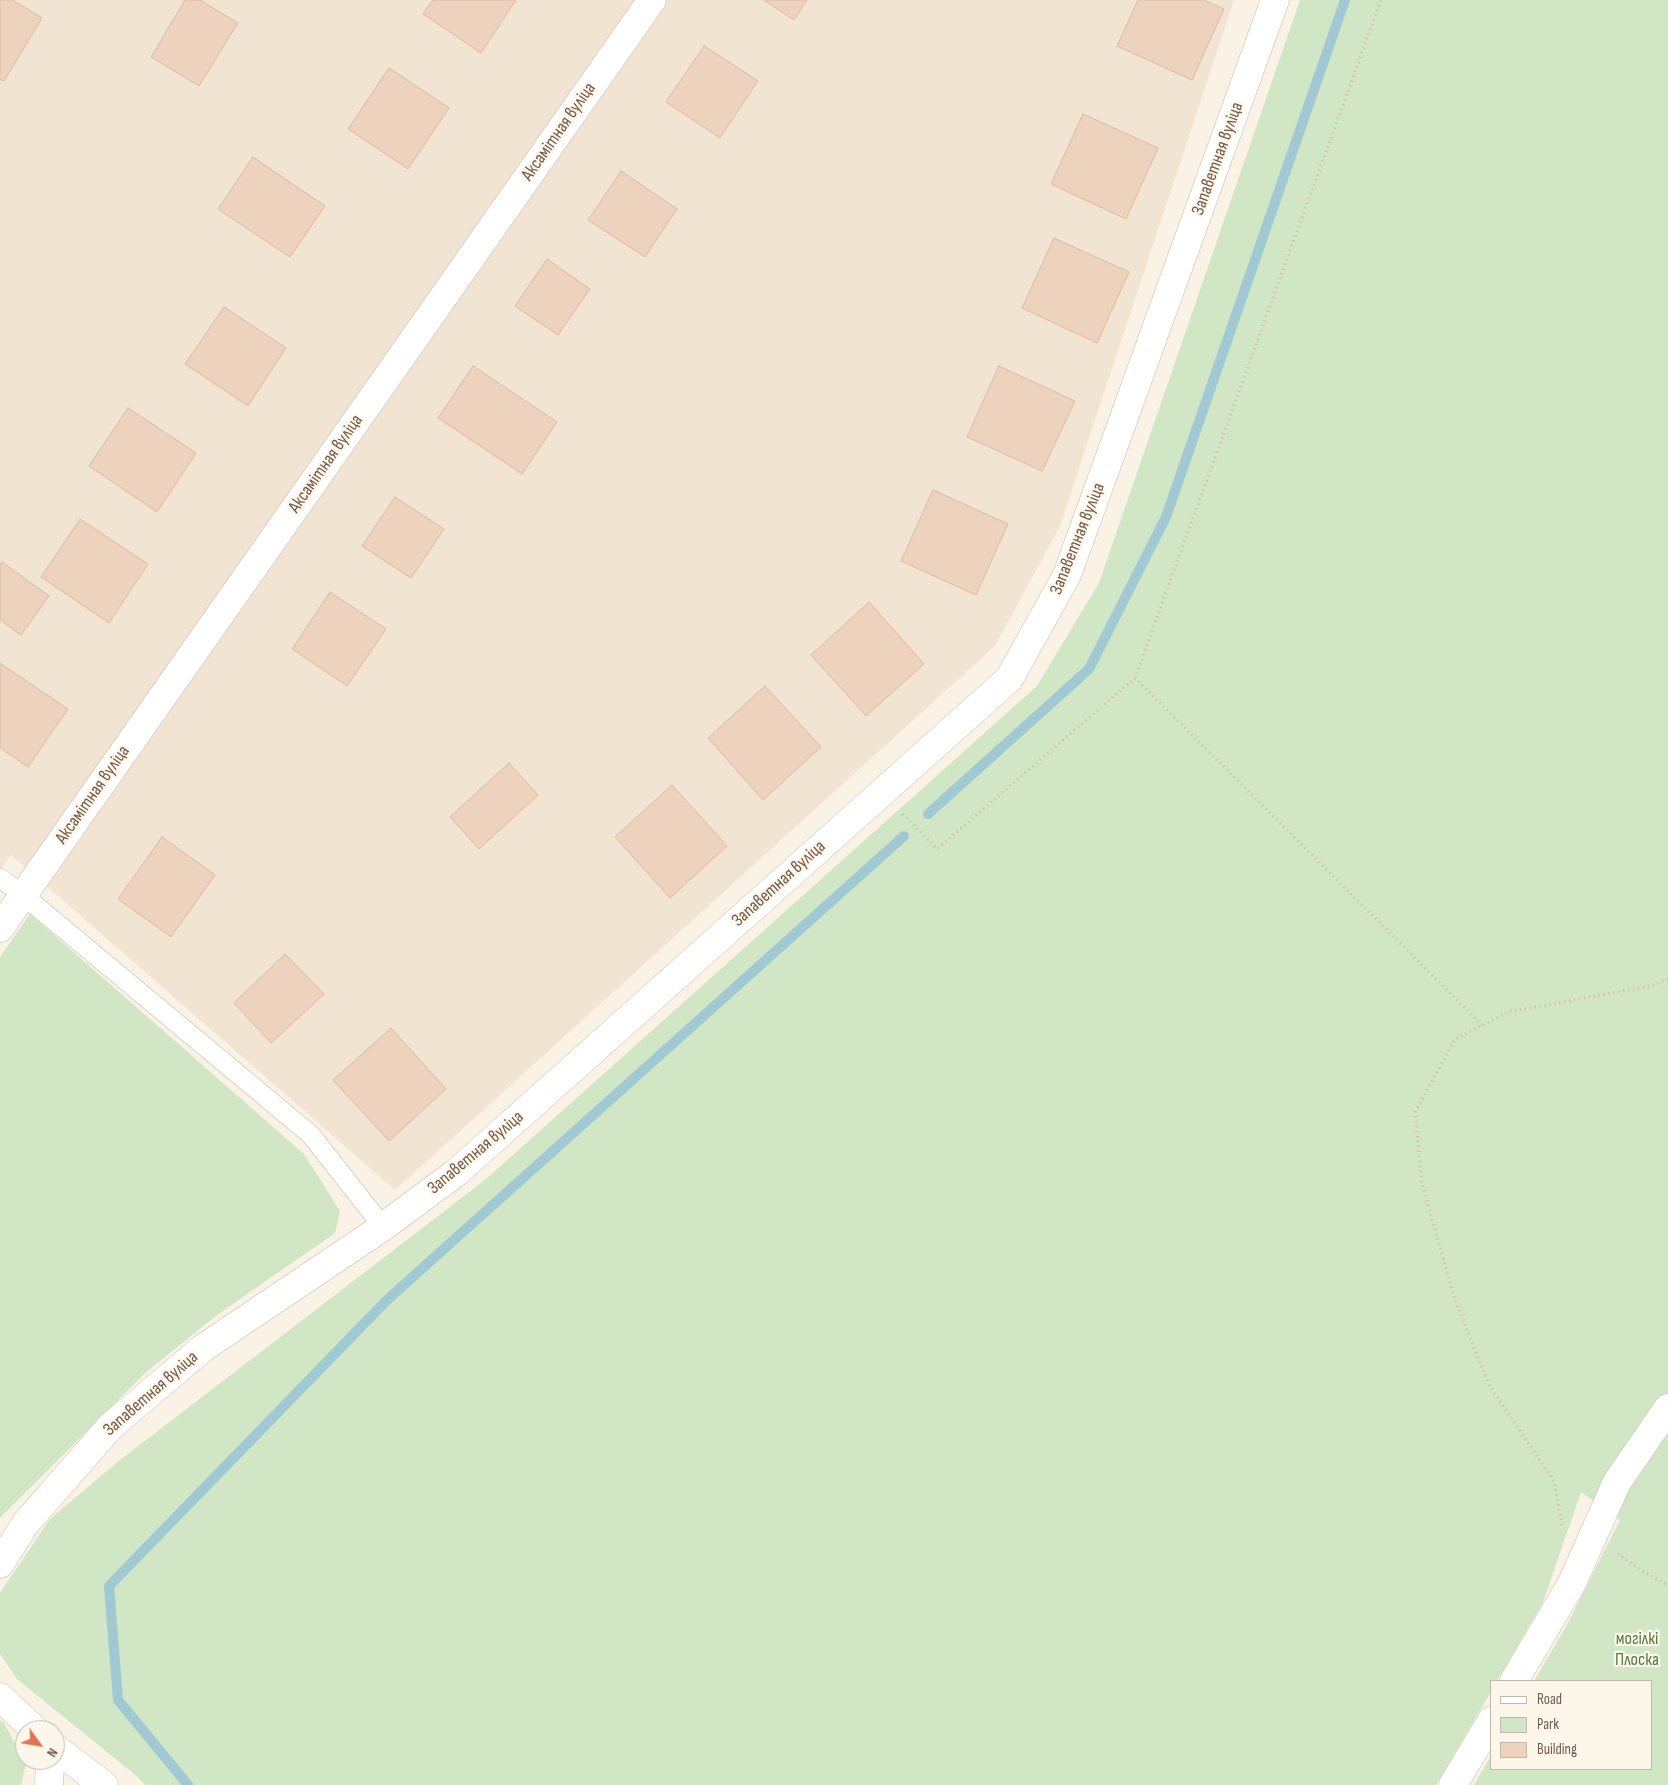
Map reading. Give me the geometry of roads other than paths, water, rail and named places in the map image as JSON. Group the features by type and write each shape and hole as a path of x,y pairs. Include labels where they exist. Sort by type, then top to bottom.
{"street":[{"name":"Аксамітная вуліца","path":"0,928 652,0"},
{"name":"Запаветная вуліца","path":"0,1564 26,1523 111,1426 203,1348 384,1227 457,1172 1009,679 1067,575 1275,0"},
{"path":"1515,1680 1572,1583 1617,1482 1668,1408"},
{"path":"0,1697 24,1720"},
{"path":"1454,1785 1490,1723"},
{"path":"65,1756 104,1785"},
{"path":"49,1785 50,1770"}],"lane":[{"path":"0,878 23,894 311,1135 384,1227"}],"waterway":[{"path":"928,814 1089,669 1166,517 1345,0"},
{"path":"188,1785 118,1700 109,1586 387,1300 904,836"}],"park label":[{"name":"могілкі Плоска","path":"1637,1649"}]}
